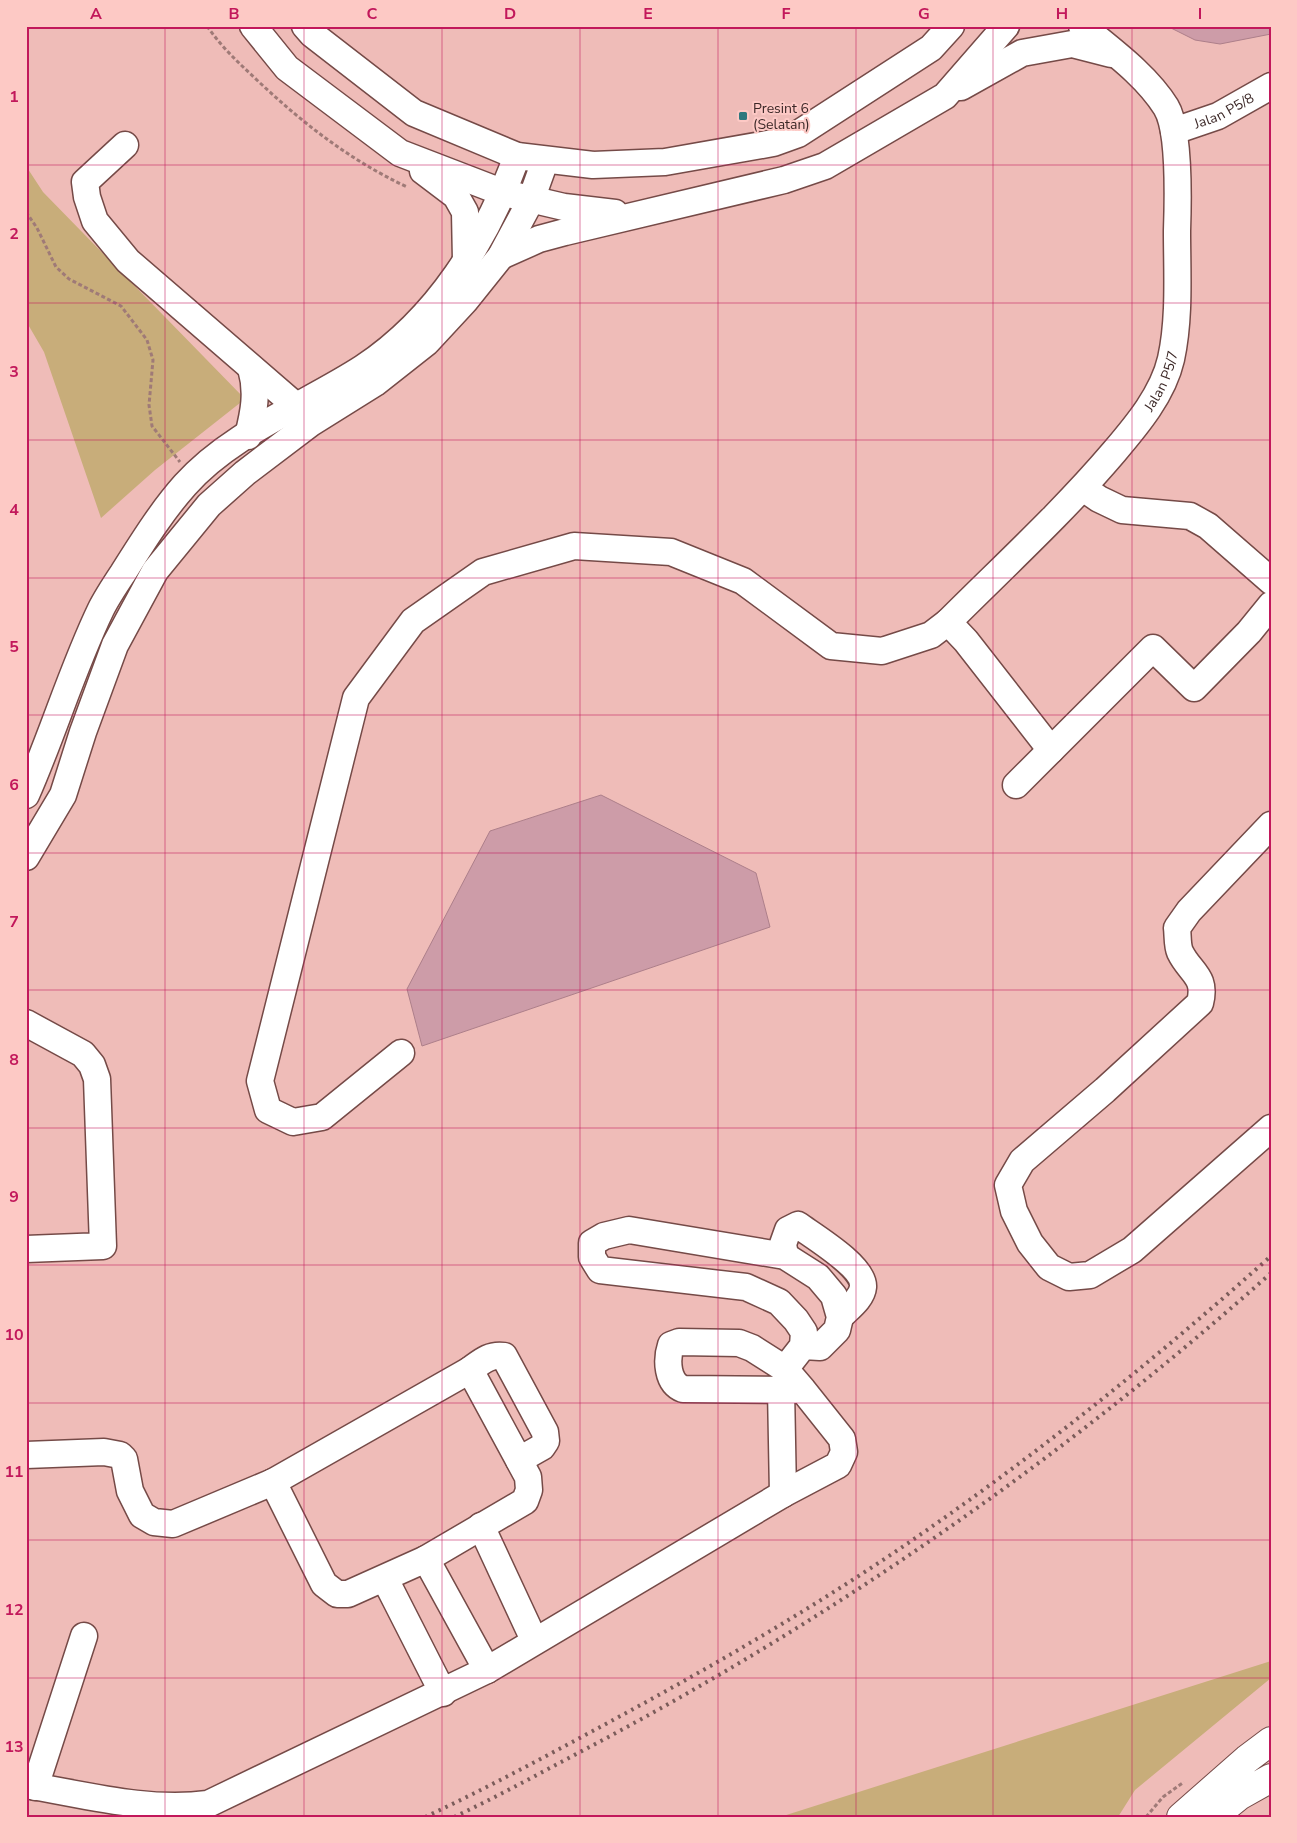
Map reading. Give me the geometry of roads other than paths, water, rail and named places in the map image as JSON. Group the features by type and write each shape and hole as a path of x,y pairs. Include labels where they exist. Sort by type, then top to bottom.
{"highway":[{"path":"1181,1817 1247,1759 1271,1741"},
{"path":"1213,1817 1239,1796 1271,1778"}],"street":[{"path":"253,26 288,68 456,196 465,212 466,264"},
{"path":"306,26 312,34 414,113 517,156 593,166 664,162 773,143 798,134 951,26"},
{"path":"945,96 1006,26"},
{"path":"1082,26 1119,56"},
{"path":"1101,26 1119,56"},
{"path":"501,256 539,240 634,215 675,207 784,180 825,166 1022,53 1072,44 1119,56"},
{"name":"Jalan P5/7","path":"939,629 1084,488 1129,434 1162,388 1171,360 1175,336 1178,202 1174,131 1167,109 1155,93 1119,56"},
{"name":"Jalan P5/8","path":"1174,131 1218,116 1271,86"},
{"path":"125,145 86,182 87,197 95,221 128,261 303,415"},
{"path":"400,154 504,193 564,207 634,215"},
{"path":"26,856 63,795 83,732 115,645 155,572 209,505 245,473 303,415 409,333 466,264 504,193 517,156"},
{"path":"26,795 49,742 76,664 102,607 144,538 186,484 223,451 248,436 375,384 427,342 465,301 501,256 531,200 545,161"},
{"path":"248,436 255,408 256,383 251,368"},
{"path":"1084,488 1099,499 1122,510 1190,516 1208,526 1271,580"},
{"path":"401,1052 322,1117 293,1122 268,1110 260,1081 356,698 413,621 483,572 574,546 671,552 743,581 831,646 882,651 939,629 966,641 1051,750"},
{"path":"1016,786 1153,648 1194,688 1249,632 1271,605"},
{"path":"1271,825 1189,911 1177,928 1179,951 1197,975 1204,990 1200,1004 1105,1090 1022,1161 1008,1185 1014,1210 1030,1243 1049,1267 1069,1277 1090,1275 1132,1250 1271,1128"},
{"path":"26,1023 83,1054 92,1064 97,1079 103,1246 26,1249"},
{"path":"785,1256 783,1244 788,1230 798,1225 848,1262 861,1276 863,1287 859,1297 840,1317"},
{"path":"783,1494 790,1383 803,1346 804,1332 796,1320 779,1302 746,1287 600,1270 592,1257 592,1243 604,1236 629,1230 785,1256 818,1277 834,1296 840,1317 837,1330 820,1347 803,1346"},
{"path":"26,1455 104,1452 120,1455 124,1459 130,1491 142,1514 154,1522 173,1524 273,1482 470,1370 488,1357 504,1356 540,1423 546,1442 542,1447 519,1460"},
{"path":"273,1482 324,1584 337,1594 348,1594 426,1559 525,1501 529,1490 528,1477 470,1370"},
{"path":"84,1636 36,1752 31,1786 156,1806 178,1808 208,1804 443,1693 487,1670 534,1640 783,1494 838,1465 844,1452 842,1439 790,1383"},
{"path":"481,1526 534,1640"},
{"path":"426,1559 487,1670"},
{"path":"385,1579 443,1693"}],"railway":[{"path":"425,1817 467,1797 672,1688 795,1616 875,1565 1007,1473 1097,1403 1185,1331 1271,1256"},
{"path":"454,1817 509,1790 689,1692 777,1640 864,1585 949,1528 1032,1468 1114,1405 1271,1273"}],"place":[{"name":"Presint 6 (Selatan)","path":"743,116"}]}
